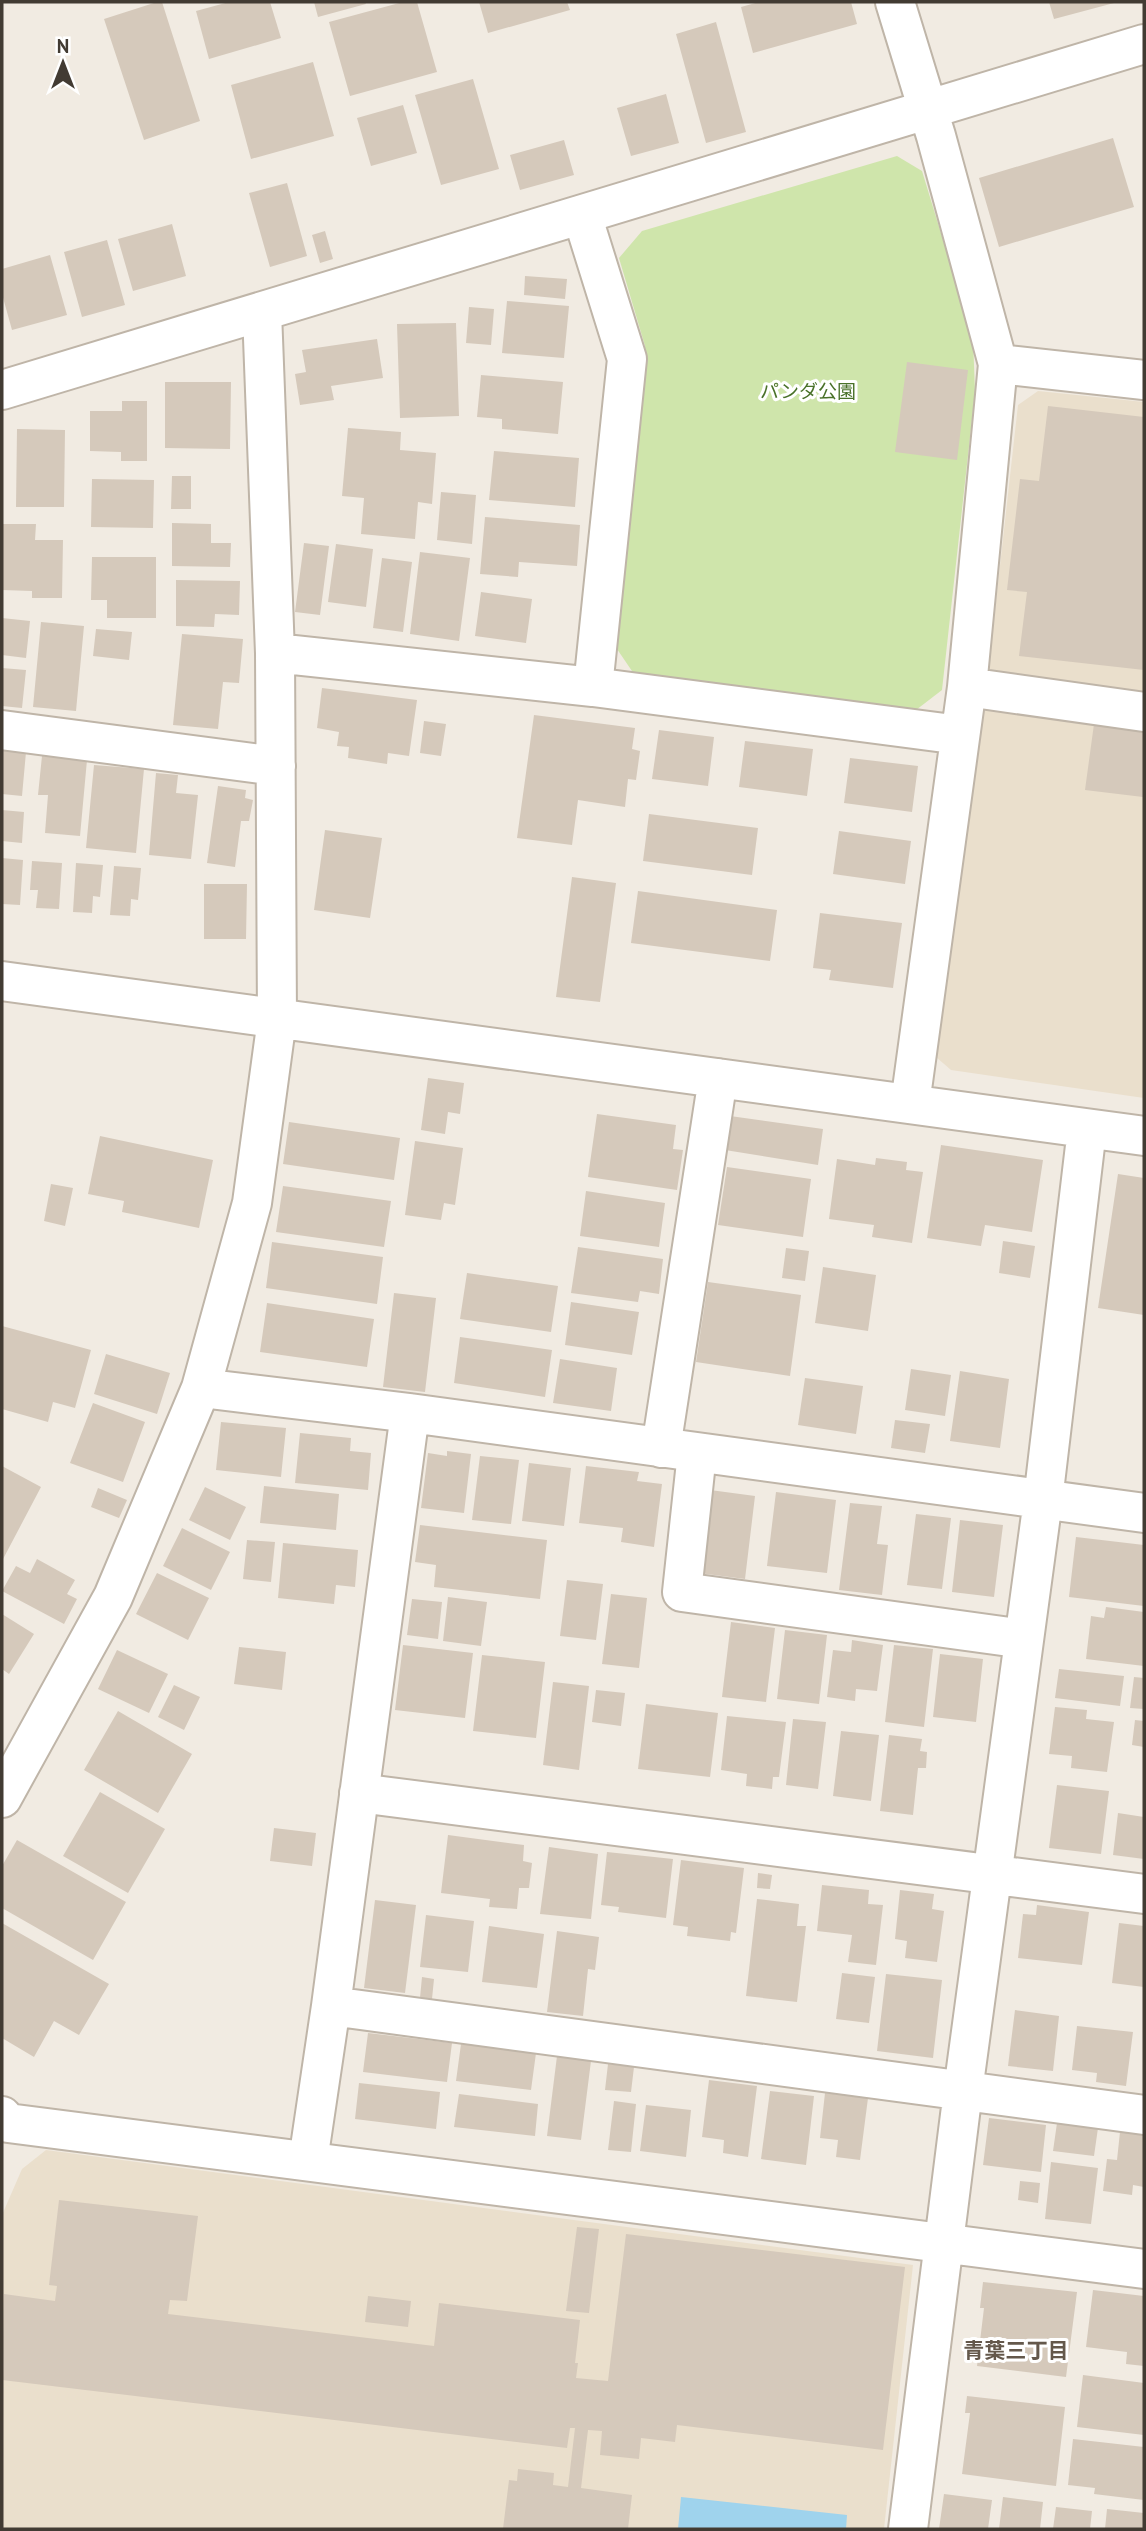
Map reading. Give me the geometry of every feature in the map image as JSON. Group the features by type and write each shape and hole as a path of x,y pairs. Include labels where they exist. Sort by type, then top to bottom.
{"street":[{"path":"895,2 929,110 998,364 967,687 910,1104"},
{"path":"2,390 1144,44"},
{"path":"582,215 627,359 593,687"},
{"path":"2,1798 113,1597 201,1388 252,1203 277,1019 275,653 262,312"},
{"path":"998,364 1144,380"},
{"path":"275,653 593,687 960,735"},
{"path":"967,687 1144,712"},
{"path":"2,730 276,766"},
{"path":"2,981 1144,1136"},
{"path":"718,1079 679,1450 682,1592 1024,1639"},
{"path":"908,2529 963,2091 1043,1500 1087,1129"},
{"path":"201,1388 410,1413 1144,1513"},
{"path":"308,2161 410,1413"},
{"path":"359,1793 1144,1894"},
{"path":"331,2006 1144,2115"},
{"path":"4,2125 308,2161 1144,2269"}],"shaded area":[{"path":"1038,391 1144,402 1144,1098 951,1070 936,1057 990,655 1018,405"},
{"path":"46,2150 913,2265 884,2529 2,2529 2,2215 22,2169"}],"green space":[{"name":"パンダ公園","path":"897,156 922,171 973,338 975,392 942,690 916,710 634,674 617,649 645,346 619,258 642,231"}],"water":[{"path":"681,2497 847,2515 846,2529 678,2529"}],"building":[{"path":"162,2 200,121 144,140 104,19"},
{"path":"229,2 270,2 281,38 209,59 196,11"},
{"path":"314,2 365,2 366,4 318,17"},
{"path":"403,2 417,2 437,72 350,96 329,22"},
{"path":"479,2 567,2 570,10 488,33"},
{"path":"759,2 851,2 857,24 753,53 741,7"},
{"path":"1049,2 1114,2 1114,3 1054,19"},
{"path":"716,22 746,132 706,143 676,34"},
{"path":"313,62 334,136 251,159 231,85"},
{"path":"473,79 499,169 441,185 415,95"},
{"path":"666,94 679,143 631,156 617,108"},
{"path":"403,105 417,153 371,166 357,118"},
{"path":"1113,138 1134,207 999,247 979,178"},
{"path":"564,140 574,175 520,190 510,155"},
{"path":"287,183 307,256 270,267 249,193"},
{"path":"172,224 186,276 133,291 118,239"},
{"path":"325,231 333,259 320,263 312,235"},
{"path":"107,240 125,305 82,317 64,252"},
{"path":"50,255 67,315 12,330 2,294 2,269"},
{"path":"525,276 567,279 565,299 524,295"},
{"path":"507,301 569,306 564,358 502,353"},
{"path":"469,307 494,309 491,345 466,343"},
{"path":"456,323 459,416 400,418 397,324"},
{"path":"377,339 383,378 331,386 334,400 300,405 295,374 306,372 302,350"},
{"path":"907,362 968,370 957,460 895,452"},
{"path":"481,375 563,382 558,434 502,429 502,419 477,417"},
{"path":"165,382 231,382 230,449 165,448"},
{"path":"122,401 147,401 147,461 121,461 121,452 90,451 90,411 122,411"},
{"path":"1048,406 1144,417 1144,670 1019,656 1027,592 1007,590 1020,479 1039,481"},
{"path":"348,428 401,432 400,450 436,453 432,504 418,502 415,539 361,534 364,498 342,496"},
{"path":"17,429 65,430 64,507 16,507"},
{"path":"494,451 579,458 575,507 489,500"},
{"path":"172,476 191,476 191,509 171,509"},
{"path":"92,479 154,480 153,528 91,527"},
{"path":"441,492 476,495 472,544 437,540"},
{"path":"485,517 580,525 577,566 519,562 518,577 480,574"},
{"path":"172,523 211,524 211,543 231,543 230,567 172,566"},
{"path":"2,524 36,524 35,540 63,540 62,598 32,598 32,591 2,590"},
{"path":"304,543 329,546 320,615 295,612"},
{"path":"336,544 373,549 366,607 328,602"},
{"path":"420,552 470,558 459,641 410,634"},
{"path":"92,557 156,557 156,618 107,618 107,600 91,600"},
{"path":"382,558 412,562 403,632 373,628"},
{"path":"176,580 240,581 239,615 215,614 214,627 176,626"},
{"path":"481,592 532,599 526,643 475,636"},
{"path":"2,618 30,621 26,658 2,655"},
{"path":"41,622 84,626 76,711 33,707"},
{"path":"96,629 132,632 129,660 93,656"},
{"path":"182,634 243,639 239,683 223,682 218,729 173,725"},
{"path":"2,668 26,670 22,708 2,706"},
{"path":"322,688 417,700 409,756 388,753 387,764 348,758 349,747 337,746 339,732 317,728"},
{"path":"534,715 635,728 632,749 640,751 636,780 628,779 625,807 578,800 572,845 517,838"},
{"path":"424,721 446,724 441,756 420,753"},
{"path":"1094,724 1144,731 1143,797 1085,790"},
{"path":"659,730 714,737 708,786 652,779"},
{"path":"745,741 813,749 807,796 739,787"},
{"path":"2,749 26,752 22,796 2,794"},
{"path":"42,756 87,760 80,836 45,833 48,795 38,795"},
{"path":"850,758 918,766 912,812 844,803"},
{"path":"94,765 144,769 136,853 86,848"},
{"path":"156,773 178,775 176,793 198,795 191,859 149,855"},
{"path":"218,786 246,790 245,798 253,800 249,821 241,821 235,867 207,863"},
{"path":"2,810 24,812 22,843 2,841"},
{"path":"649,814 758,828 752,875 643,861"},
{"path":"325,830 382,838 370,918 314,910"},
{"path":"839,831 911,841 905,884 833,874"},
{"path":"2,858 23,860 20,905 2,904"},
{"path":"32,861 62,863 59,909 36,908 38,890 30,890"},
{"path":"76,863 103,865 100,897 93,896 92,913 73,912"},
{"path":"114,866 141,868 138,900 131,899 130,916 110,915"},
{"path":"572,877 616,883 600,1002 556,997"},
{"path":"204,884 247,884 246,939 204,939"},
{"path":"638,891 777,910 770,961 631,943"},
{"path":"820,913 902,923 893,988 829,980 831,970 813,968"},
{"path":"428,1078 464,1083 460,1114 448,1112 445,1134 421,1130"},
{"path":"597,1114 676,1125 673,1149 683,1150 677,1190 588,1177"},
{"path":"730,1116 823,1129 818,1165 725,1150"},
{"path":"289,1122 400,1138 394,1180 283,1164"},
{"path":"100,1136 213,1160 199,1228 122,1212 124,1201 88,1194"},
{"path":"415,1141 463,1148 455,1205 444,1203 441,1220 405,1215"},
{"path":"941,1145 1043,1160 1032,1232 985,1225 981,1246 927,1238"},
{"path":"876,1158 907,1162 906,1170 923,1172 912,1243 872,1237 874,1225 829,1219 837,1159 875,1165"},
{"path":"727,1167 811,1179 803,1237 718,1225"},
{"path":"1118,1174 1144,1178 1144,1315 1098,1308"},
{"path":"51,1184 73,1188 65,1226 44,1221"},
{"path":"283,1186 391,1201 384,1247 276,1232"},
{"path":"586,1191 665,1203 659,1247 580,1236"},
{"path":"1003,1241 1035,1246 1030,1278 999,1273"},
{"path":"272,1242 383,1257 377,1304 266,1288"},
{"path":"578,1247 663,1259 659,1294 640,1291 638,1302 571,1293"},
{"path":"786,1248 809,1251 805,1281 782,1278"},
{"path":"823,1267 876,1275 868,1331 815,1323"},
{"path":"467,1273 558,1286 551,1332 460,1319"},
{"path":"708,1282 801,1295 790,1376 696,1362"},
{"path":"394,1293 436,1298 425,1392 383,1387"},
{"path":"571,1302 639,1312 632,1355 565,1345"},
{"path":"267,1303 374,1319 367,1367 260,1352"},
{"path":"2,1326 91,1350 75,1408 53,1402 48,1422 2,1409"},
{"path":"460,1337 552,1350 545,1397 454,1383"},
{"path":"106,1354 170,1373 157,1414 94,1394"},
{"path":"560,1359 617,1368 611,1411 553,1403"},
{"path":"911,1369 951,1375 945,1416 905,1410"},
{"path":"960,1371 1009,1379 1000,1448 950,1441"},
{"path":"805,1378 863,1386 856,1434 798,1425"},
{"path":"93,1403 145,1422 123,1482 70,1463"},
{"path":"895,1420 930,1424 925,1453 891,1448"},
{"path":"221,1422 286,1428 281,1477 216,1470"},
{"path":"300,1433 351,1438 350,1451 371,1453 368,1490 295,1483"},
{"path":"447,1451 471,1454 464,1513 421,1508 428,1453 447,1456"},
{"path":"480,1456 519,1460 511,1524 472,1520"},
{"path":"529,1463 571,1468 564,1526 522,1521"},
{"path":"2,1466 41,1487 2,1561"},
{"path":"586,1466 639,1472 637,1481 662,1484 654,1547 621,1542 623,1528 579,1523"},
{"path":"264,1486 339,1494 336,1530 260,1523"},
{"path":"205,1487 246,1507 230,1540 189,1520"},
{"path":"98,1488 127,1500 119,1518 91,1507"},
{"path":"710,1490 755,1496 745,1579 699,1573"},
{"path":"776,1492 836,1500 827,1573 767,1566"},
{"path":"850,1503 882,1506 877,1544 888,1545 882,1595 839,1590"},
{"path":"916,1514 951,1518 942,1589 907,1585"},
{"path":"960,1520 1003,1525 994,1597 952,1592"},
{"path":"420,1525 547,1540 540,1599 434,1587 436,1565 415,1562"},
{"path":"182,1528 230,1552 211,1590 163,1566"},
{"path":"1076,1537 1144,1545 1144,1606 1069,1597"},
{"path":"247,1540 275,1542 271,1582 243,1579"},
{"path":"283,1543 358,1550 355,1587 336,1585 334,1604 278,1598"},
{"path":"37,1559 75,1580 67,1594 77,1599 64,1624 2,1591 16,1566 30,1573"},
{"path":"157,1573 209,1598 188,1640 136,1614"},
{"path":"567,1580 603,1584 596,1640 560,1636"},
{"path":"611,1594 647,1598 639,1668 602,1664"},
{"path":"448,1597 487,1602 481,1646 443,1641"},
{"path":"412,1599 442,1602 438,1639 407,1635"},
{"path":"1106,1607 1144,1612 1144,1666 1086,1659 1091,1616 1104,1618"},
{"path":"2,1614 34,1634 9,1674 2,1669"},
{"path":"731,1622 775,1628 766,1702 722,1697"},
{"path":"785,1630 827,1635 819,1704 777,1699"},
{"path":"852,1640 883,1645 877,1691 856,1689 855,1701 827,1697 833,1650 851,1652"},
{"path":"403,1645 473,1653 465,1718 395,1710"},
{"path":"894,1645 933,1649 924,1727 885,1722"},
{"path":"239,1647 286,1652 282,1690 234,1684"},
{"path":"117,1650 168,1674 149,1713 98,1689"},
{"path":"940,1654 983,1659 976,1722 933,1717"},
{"path":"482,1655 545,1662 536,1738 473,1731"},
{"path":"1059,1669 1124,1676 1120,1706 1055,1698"},
{"path":"1134,1677 1144,1678 1144,1709 1130,1708"},
{"path":"553,1682 589,1686 579,1770 543,1765"},
{"path":"174,1685 200,1697 184,1730 158,1717"},
{"path":"596,1690 625,1693 621,1726 592,1722"},
{"path":"646,1704 718,1713 710,1777 638,1769"},
{"path":"1055,1707 1087,1710 1086,1719 1114,1722 1107,1772 1071,1768 1072,1756 1049,1754"},
{"path":"118,1711 192,1754 158,1813 84,1770"},
{"path":"727,1716 786,1722 779,1777 773,1777 772,1789 746,1786 747,1774 721,1770"},
{"path":"793,1719 826,1722 818,1789 786,1785"},
{"path":"1135,1720 1144,1721 1144,1747 1132,1745"},
{"path":"841,1731 879,1735 871,1801 833,1796"},
{"path":"889,1735 922,1739 920,1751 927,1752 926,1768 918,1768 913,1815 880,1811"},
{"path":"1057,1785 1109,1791 1101,1854 1049,1848"},
{"path":"100,1792 165,1829 128,1893 63,1856"},
{"path":"1118,1813 1144,1817 1144,1859 1113,1855"},
{"path":"274,1828 316,1833 312,1866 270,1861"},
{"path":"448,1835 524,1845 523,1861 532,1863 529,1888 519,1888 517,1909 489,1907 490,1899 441,1893"},
{"path":"17,1840 126,1902 93,1960 2,1908 2,1866"},
{"path":"549,1847 598,1854 591,1919 540,1914"},
{"path":"607,1852 673,1859 666,1918 618,1912 619,1907 601,1905"},
{"path":"681,1860 744,1868 736,1933 731,1932 730,1941 687,1936 688,1927 673,1925"},
{"path":"758,1873 772,1875 770,1889 757,1888"},
{"path":"822,1885 869,1890 868,1904 883,1905 876,1965 848,1962 852,1935 817,1931"},
{"path":"900,1890 934,1894 932,1909 944,1911 937,1962 905,1958 907,1941 895,1939"},
{"path":"757,1899 799,1904 797,1926 806,1926 797,2002 746,1996"},
{"path":"375,1900 416,1905 405,1993 364,1988"},
{"path":"1037,1905 1089,1912 1082,1965 1018,1958 1023,1914 1036,1915"},
{"path":"426,1915 474,1921 468,1972 420,1967"},
{"path":"2,1923 109,1984 79,2035 54,2021 34,2057 2,2038"},
{"path":"1119,1923 1144,1926 1144,1987 1112,1983"},
{"path":"489,1926 544,1934 537,1988 482,1982"},
{"path":"557,1931 599,1937 595,1970 588,1969 583,2016 547,2012"},
{"path":"842,1973 875,1977 869,2023 836,2019"},
{"path":"886,1974 942,1980 933,2058 877,2051"},
{"path":"422,1977 434,1979 432,1999 420,1998"},
{"path":"1015,2010 1059,2016 1053,2071 1008,2066"},
{"path":"1077,2026 1133,2032 1126,2086 1096,2082 1097,2073 1072,2070"},
{"path":"368,2033 452,2043 447,2082 363,2072"},
{"path":"461,2044 536,2053 531,2090 456,2081"},
{"path":"557,2056 591,2061 581,2140 547,2136"},
{"path":"608,2064 634,2067 631,2092 605,2090"},
{"path":"709,2080 757,2086 748,2157 723,2153 724,2140 702,2137"},
{"path":"359,2083 440,2092 436,2129 355,2119"},
{"path":"770,2091 814,2096 806,2165 761,2159"},
{"path":"825,2093 868,2098 860,2160 836,2157 838,2140 820,2138"},
{"path":"459,2094 538,2104 535,2136 454,2127"},
{"path":"614,2101 636,2104 631,2152 608,2150"},
{"path":"646,2105 691,2110 686,2157 640,2151"},
{"path":"989,2118 1046,2125 1041,2172 983,2165"},
{"path":"1057,2123 1098,2128 1094,2156 1053,2151"},
{"path":"1120,2132 1144,2135 1144,2187 1133,2185 1132,2195 1103,2191 1107,2159 1117,2160"},
{"path":"1051,2162 1098,2168 1091,2224 1045,2219"},
{"path":"1020,2181 1040,2183 1038,2203 1018,2200"},
{"path":"59,2200 198,2216 187,2301 170,2300 168,2314 434,2346 439,2303 580,2320 576,2378 608,2381 626,2234 905,2267 883,2450 677,2425 675,2442 641,2438 639,2459 600,2455 602,2431 588,2430 581,2488 632,2495 628,2529 503,2529 509,2480 517,2481 518,2469 554,2473 553,2485 568,2487 575,2428 570,2428 567,2448 2,2380 4,2294 55,2301 57,2286 49,2285"},
{"path":"577,2227 599,2229 589,2313 566,2311"},
{"path":"983,2282 1077,2292 1066,2377 977,2366 984,2308 980,2308"},
{"path":"1093,2290 1144,2296 1144,2366 1126,2364 1127,2352 1086,2347"},
{"path":"368,2296 411,2301 408,2327 365,2322"},
{"path":"1083,2375 1144,2383 1144,2435 1077,2427"},
{"path":"967,2396 1065,2407 1056,2486 962,2474 970,2413 965,2413"},
{"path":"1073,2439 1144,2447 1144,2500 1094,2494 1095,2488 1068,2485"},
{"path":"944,2494 992,2500 988,2529 939,2529"},
{"path":"1003,2497 1043,2502 1040,2529 999,2529"},
{"path":"1056,2507 1092,2511 1090,2529 1053,2529"},
{"path":"1107,2509 1144,2513 1144,2529 1105,2529"}],"district":[{"name":"青葉三丁目","path":"1016,2351"}]}
